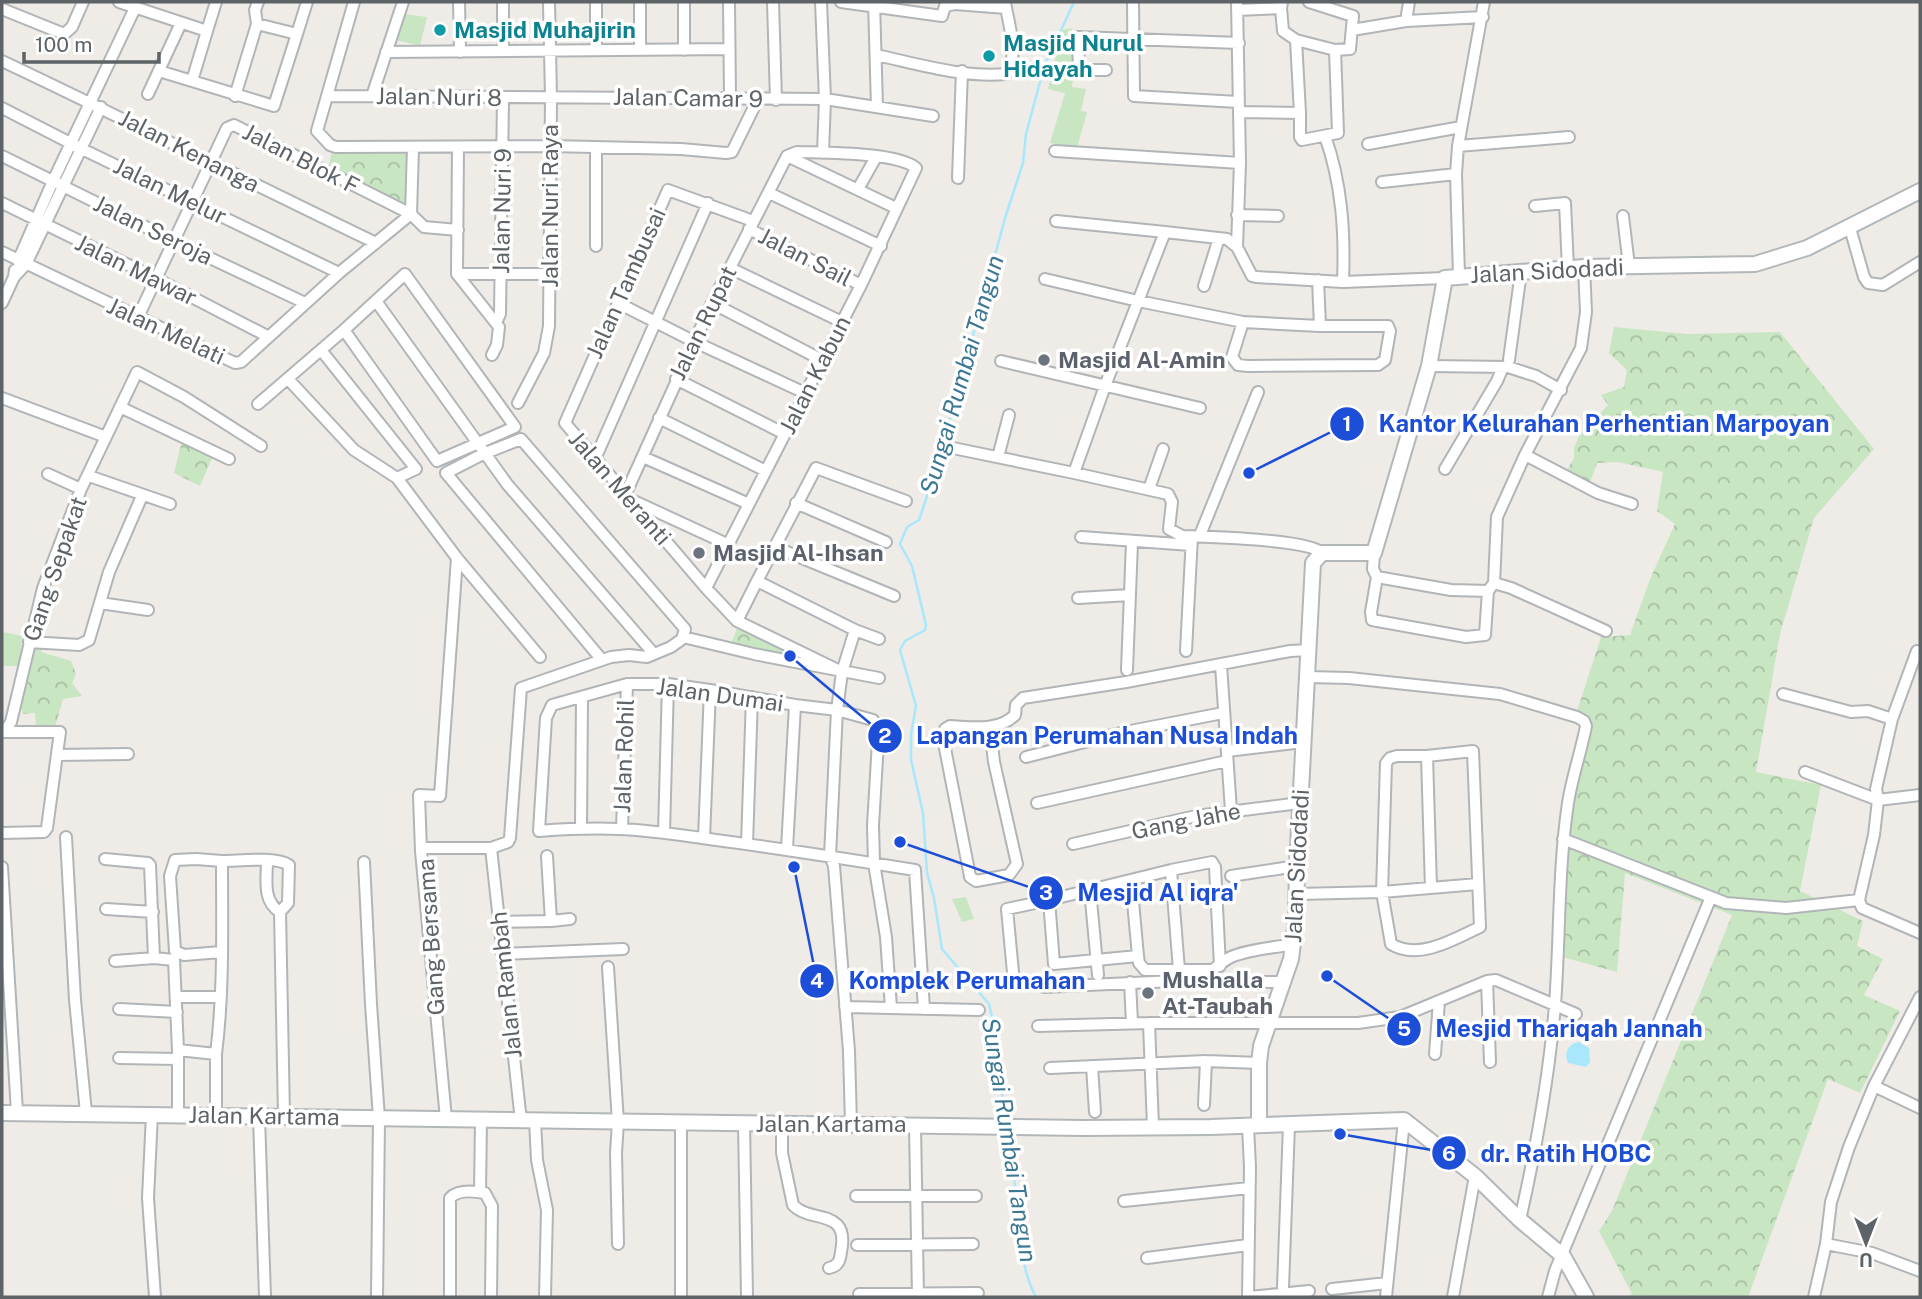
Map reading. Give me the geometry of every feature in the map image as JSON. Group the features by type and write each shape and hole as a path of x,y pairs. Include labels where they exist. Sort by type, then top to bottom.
{"main road":[{"name":"Jalan Sidodadi","path":"1374,553 1452,277 1584,267 1755,264 1784,257 1850,228 1920,191"},
{"name":"Jalan Sidodadi","path":"1254,1125 1259,1063 1269,1022 1291,959 1293,944 1313,563 1322,553"},
{"path":"1322,553 1374,553"},
{"name":"Jalan Kartama","path":"2,1113 681,1124 1153,1128 1404,1120"},
{"path":"1404,1120 1475,1176 1520,1220 1563,1256 1586,1297"}],"street":[{"path":"2,9 64,34 72,27 83,2"},
{"path":"120,2 207,31"},
{"path":"192,81 216,2"},
{"path":"235,96 257,24 258,2"},
{"path":"159,71 274,106 307,2"},
{"path":"354,2 317,131 330,145 550,146 732,152 758,99"},
{"path":"372,96 402,2"},
{"path":"459,2 460,52"},
{"path":"503,2 503,51"},
{"name":"Jalan Nuri Raya","path":"518,403 547,341 551,97 549,2"},
{"path":"596,2 596,49"},
{"path":"640,2 640,49"},
{"path":"684,2 684,50"},
{"path":"729,2 730,97"},
{"path":"773,2 776,100"},
{"path":"821,2 825,99 823,153"},
{"path":"841,2 874,3 942,16 945,6 955,4 1006,5 1012,47 1012,63 1006,74 962,71 876,55"},
{"path":"1133,2 1134,96 1300,113"},
{"path":"1237,247 1240,163 1237,6 1281,5 1283,31 1296,40 1335,50 1350,49 1353,16 1309,2"},
{"path":"1406,21 1409,2"},
{"path":"1056,220 1227,239 1237,247 1252,276 1343,282 1452,277 1458,146 1484,2"},
{"path":"874,3 877,107"},
{"path":"2,303 96,105 135,8"},
{"path":"1352,30 1406,21 1483,17"},
{"path":"148,94 181,23"},
{"path":"257,24 297,34"},
{"path":"1106,70 1079,70 1078,37 1239,43"},
{"path":"1296,40 1302,140 1336,134 1339,131 1335,50"},
{"path":"386,52 729,49"},
{"name":"Jalan Kenanga","path":"2,61 376,243"},
{"path":"958,178 962,71"},
{"name":"Jalan Nuri 8","path":"327,96 551,97"},
{"name":"Jalan Camar 9","path":"551,97 825,99 933,116"},
{"name":"Jalan Nuri 9","path":"492,355 499,336 496,323 500,314 502,274 503,98"},
{"name":"Jalan Melur","path":"2,108 339,273"},
{"name":"Jalan Blok F","path":"211,164 227,128 234,125 411,214"},
{"path":"1368,144 1461,127"},
{"path":"1325,136 1333,160 1342,209 1343,282"},
{"path":"1458,146 1569,137"},
{"path":"414,147 411,214 428,229 458,230"},
{"path":"458,147 457,274 496,323"},
{"path":"596,148 596,246"},
{"path":"1055,151 1240,163"},
{"path":"787,156 797,152 876,157 859,189"},
{"name":"Jalan Seroja","path":"2,156 305,303"},
{"path":"787,156 896,208"},
{"name":"Jalan Rupat","path":"629,496 642,457 676,379 787,156"},
{"name":"Jalan Kabun","path":"706,588 881,246 916,168 909,162 876,157"},
{"path":"138,317 191,201 211,164"},
{"path":"1382,182 1456,174"},
{"name":"Jalan Tambusai","path":"565,422 666,191 669,189 708,203 751,225"},
{"path":"769,193 881,246"},
{"name":"Jalan Mawar","path":"2,203 269,337"},
{"path":"595,459 708,203"},
{"path":"1535,206 1564,203 1568,268"},
{"name":"Jalan Melati","path":"2,253 234,363 241,362 339,273 411,214"},
{"path":"1237,215 1278,216"},
{"path":"1623,216 1629,266"},
{"name":"Jalan Sail","path":"751,225 861,285"},
{"path":"1850,228 1868,283 1883,285 1920,262"},
{"path":"1074,473 1165,232"},
{"path":"1204,286 1219,238"},
{"path":"1374,553 1377,577 1371,612 1373,620 1466,637 1485,635 1497,517 1525,455 1581,348 1586,312 1584,267"},
{"path":"730,268 842,322"},
{"path":"1446,469 1506,363 1521,272"},
{"path":"258,404 405,274 515,426 446,473 603,660"},
{"path":"457,274 549,274"},
{"path":"1045,279 1242,322 1388,326 1390,331 1385,360 1378,365 1238,365 1232,357 1242,322"},
{"path":"1318,280 1320,326"},
{"path":"376,301 507,484 654,654"},
{"path":"618,303 805,393"},
{"path":"712,303 822,360"},
{"path":"344,330 437,461 521,439 685,629 683,637 671,647 647,657 629,655 603,660 521,688 510,838 504,845 491,848"},
{"path":"321,350 416,470 397,478"},
{"path":"1001,361 1200,408"},
{"path":"1429,366 1506,363 1561,390"},
{"name":"Gang Sepakat","path":"3,732 11,722 43,588 81,489 137,372 204,409 261,446"},
{"path":"288,379 354,450 397,478 457,558 540,657"},
{"path":"676,379 785,434"},
{"path":"1186,651 1194,539 1258,392"},
{"path":"2,398 106,438"},
{"path":"120,407 229,459"},
{"path":"998,457 1009,415"},
{"path":"659,418 766,471"},
{"name":"Jalan Meranti","path":"565,422 737,621 842,672"},
{"path":"948,447 1168,494 1171,498 1169,529 1194,539"},
{"path":"1149,489 1163,449"},
{"path":"1525,455 1598,494 1632,504"},
{"path":"642,457 748,504"},
{"path":"737,621 816,468 906,502"},
{"path":"48,474 81,489"},
{"path":"89,476 170,504"},
{"path":"29,642 79,645 89,640 110,572 142,496"},
{"path":"629,496 727,544"},
{"path":"796,503 886,542"},
{"path":"1081,537 1132,542 1194,539 1295,544 1316,548 1322,553"},
{"path":"1127,670 1132,542"},
{"path":"775,547 894,596"},
{"path":"421,851 419,795 440,796 457,558"},
{"path":"1377,577 1451,590 1491,587 1534,598 1606,631"},
{"path":"757,581 855,630 879,639"},
{"path":"1078,598 1130,595"},
{"path":"100,603 148,610"},
{"path":"850,1124 849,1051 834,866 830,856 837,710 842,672 855,630"},
{"path":"683,637 878,678"},
{"path":"990,728 994,762 1017,864 1009,875 976,881 970,877 943,738 944,729 950,726 990,728 1010,720 1015,715 1016,705 1023,698 1040,694 1107,685 1290,651 1310,650"},
{"path":"1917,651 1892,719 1876,789 1878,800 1874,835 1858,900 1862,908 1920,933"},
{"path":"1221,665 1231,811"},
{"path":"1307,677 1349,678 1500,694 1584,721 1587,726 1576,764 1563,839 1555,1006 1538,1140 1520,1220"},
{"name":"Jalan Dumai","path":"627,684 668,684 795,705 837,710 873,720 877,726 874,863 663,833 621,829 539,831 546,718 552,705 627,684"},
{"name":"Jalan Rohil","path":"621,829 627,684"},
{"path":"663,833 668,684"},
{"path":"704,838 710,690"},
{"path":"1783,694 1851,712 1868,711 1892,719"},
{"path":"581,829 582,697"},
{"path":"747,844 752,697"},
{"path":"787,849 795,705"},
{"path":"1026,757 1120,733 1223,713"},
{"path":"2,833 44,832 49,821 60,732 3,732"},
{"path":"1037,803 1227,756 1303,742"},
{"path":"1473,751 1478,884 1480,927 1423,950 1400,950 1391,944 1382,891 1386,763 1390,758 1473,751"},
{"path":"57,755 128,754"},
{"path":"1427,756 1431,888"},
{"path":"1805,772 1878,800 1920,795"},
{"name":"Gang Jahe","path":"1073,844 1231,811 1300,803"},
{"path":"66,837 75,1000 86,1113"},
{"path":"1563,839 1711,897 1741,905 1786,908 1858,900"},
{"name":"Gang Bersama","path":"446,1119 421,851 425,848 491,848"},
{"name":"Jalan Rambah","path":"491,848 502,954 528,1120 547,1210 545,1297"},
{"path":"547,856 551,921"},
{"path":"106,859 150,865 154,958"},
{"path":"221,953 184,955 175,951 170,876 175,860 267,860 283,861 289,865 288,903 280,912 284,1116"},
{"path":"267,860 267,894 272,907 280,912"},
{"path":"216,1117 222,861"},
{"path":"364,862 379,1118 377,1297"},
{"path":"1014,983 1007,909 1206,862 1212,862 1214,867 1220,966"},
{"path":"891,1008 886,937 874,863 915,870 924,1009"},
{"path":"1231,876 1297,866"},
{"path":"2,867 17,1112"},
{"path":"1171,870 1180,970"},
{"path":"1131,880 1139,964 1145,970 1212,970 1227,958 1236,955 1293,944"},
{"path":"1297,894 1478,884"},
{"path":"1090,890 1098,975"},
{"path":"1548,1297 1555,1271 1595,1172 1711,897"},
{"path":"1049,900 1056,980"},
{"path":"107,909 153,912"},
{"path":"499,922 570,919"},
{"path":"502,954 623,949"},
{"path":"1054,964 1139,956"},
{"path":"115,961 154,958 174,960 178,1116"},
{"path":"608,967 618,1122 618,1244"},
{"path":"1487,981 1490,1062"},
{"path":"1038,1026 1132,1023 1358,1023 1400,1017 1487,981 1499,981 1576,1014"},
{"path":"1044,987 1130,982 1282,982"},
{"path":"1130,982 1132,1023"},
{"path":"176,997 220,997"},
{"path":"1814,1297 1826,1244 1831,1202 1849,1147 1874,1086 1920,997"},
{"path":"1435,1055 1439,1001"},
{"path":"845,1007 979,1010"},
{"path":"119,1009 177,1012"},
{"path":"1149,1023 1153,1128"},
{"path":"119,1058 178,1054 216,1055"},
{"path":"1050,1069 1206,1061 1259,1063"},
{"path":"1205,1105 1206,1061"},
{"path":"1093,1066 1095,1112"},
{"path":"1874,1086 1917,1106 1920,1094"},
{"path":"152,1114 148,1198 155,1297"},
{"path":"259,1117 265,1297"},
{"path":"480,1192 481,1119"},
{"path":"1386,1297 1404,1120"},
{"path":"681,1124 681,1297"},
{"path":"744,1124 747,1297"},
{"path":"782,1124 782,1153 793,1205 799,1211 820,1215 837,1224 841,1230 843,1242 839,1262 829,1268"},
{"path":"915,1125 918,1296"},
{"path":"1254,1125 1249,1188 1248,1297 1309,1291"},
{"path":"1283,1287 1289,1125"},
{"path":"1453,1297 1475,1176"},
{"path":"1124,1201 1249,1188"},
{"path":"450,1297 450,1198 461,1192 485,1193 492,1206 491,1297"},
{"path":"856,1196 976,1196"},
{"path":"857,1245 973,1244"},
{"path":"1826,1244 1872,1253 1920,1271"},
{"path":"1147,1258 1248,1245"},
{"path":"1332,1289 1387,1283"},
{"path":"859,1294 918,1296 978,1293"}],"green space":[{"path":"404,14 427,17 420,46 396,40"},
{"path":"1072,28 1075,58 1072,87 1086,89 1081,111 1087,112 1077,148 1050,143 1065,93 1048,89 1062,30"},
{"path":"332,148 408,148 409,207 329,167"},
{"path":"1614,327 1687,334 1780,332 1874,449 1814,518 1780,634 1756,772 1821,785 1800,891 1863,921 1857,946 1883,959 1864,995 1900,1011 1860,1093 1828,1079 1748,1297 1627,1297 1632,1294 1599,1231 1612,1211 1732,915 1625,873 1617,972 1559,956 1566,849 1585,716 1577,711 1601,637 1630,635 1650,579 1675,524 1657,511 1663,472 1618,462 1597,463 1589,485 1566,472 1574,458 1574,448 1579,436 1608,405 1601,395 1624,387 1627,370 1609,353"},
{"path":"182,441 213,456 200,486 174,473"},
{"path":"738,626 826,667 730,646"},
{"path":"2,632 23,636 19,666 2,666"},
{"path":"45,645 41,652 71,661 76,674 72,683 82,696 63,699 55,727 36,727 35,713 23,714 19,702 31,647"},
{"path":"966,897 974,919 962,922 952,899"}],"water":[{"path":"1579,1042 1589,1048 1590,1062 1586,1067 1568,1063 1569,1047"}],"waterway":[{"name":"Sungai Rumbai Tangun","path":"1005,1123 997,1040 989,1004 942,949 927,873 923,813 911,760 911,734 916,706 900,650 905,641 925,630 926,625 912,566 900,544 907,527 919,520 936,470 1006,215 1023,163 1026,134 1044,67 1074,2"},
{"name":"Sungai Rumbai Tangun","path":"1007,1133 1022,1254 1036,1297"}],"place":[{"name":"Masjid Muhajirin","path":"440,30"},
{"name":"Masjid Nurul Hidayah","path":"989,56"},
{"name":"Masjid Al-Amin","path":"1044,360"},
{"name":"Kantor Kelurahan Perhentian Marpoyan","path":"1249,473"},
{"name":"Masjid Al-Ihsan","path":"699,553"},
{"name":"Lapangan Perumahan Nusa Indah","path":"790,656"},
{"name":"Mesjid Al iqra'","path":"900,842"},
{"name":"Komplek Perumahan","path":"794,867"},
{"name":"Mesjid Thariqah Jannah","path":"1327,976"},
{"name":"Mushalla At-Taubah","path":"1148,993"},
{"name":"dr. Ratih HOBC","path":"1340,1134"}]}
